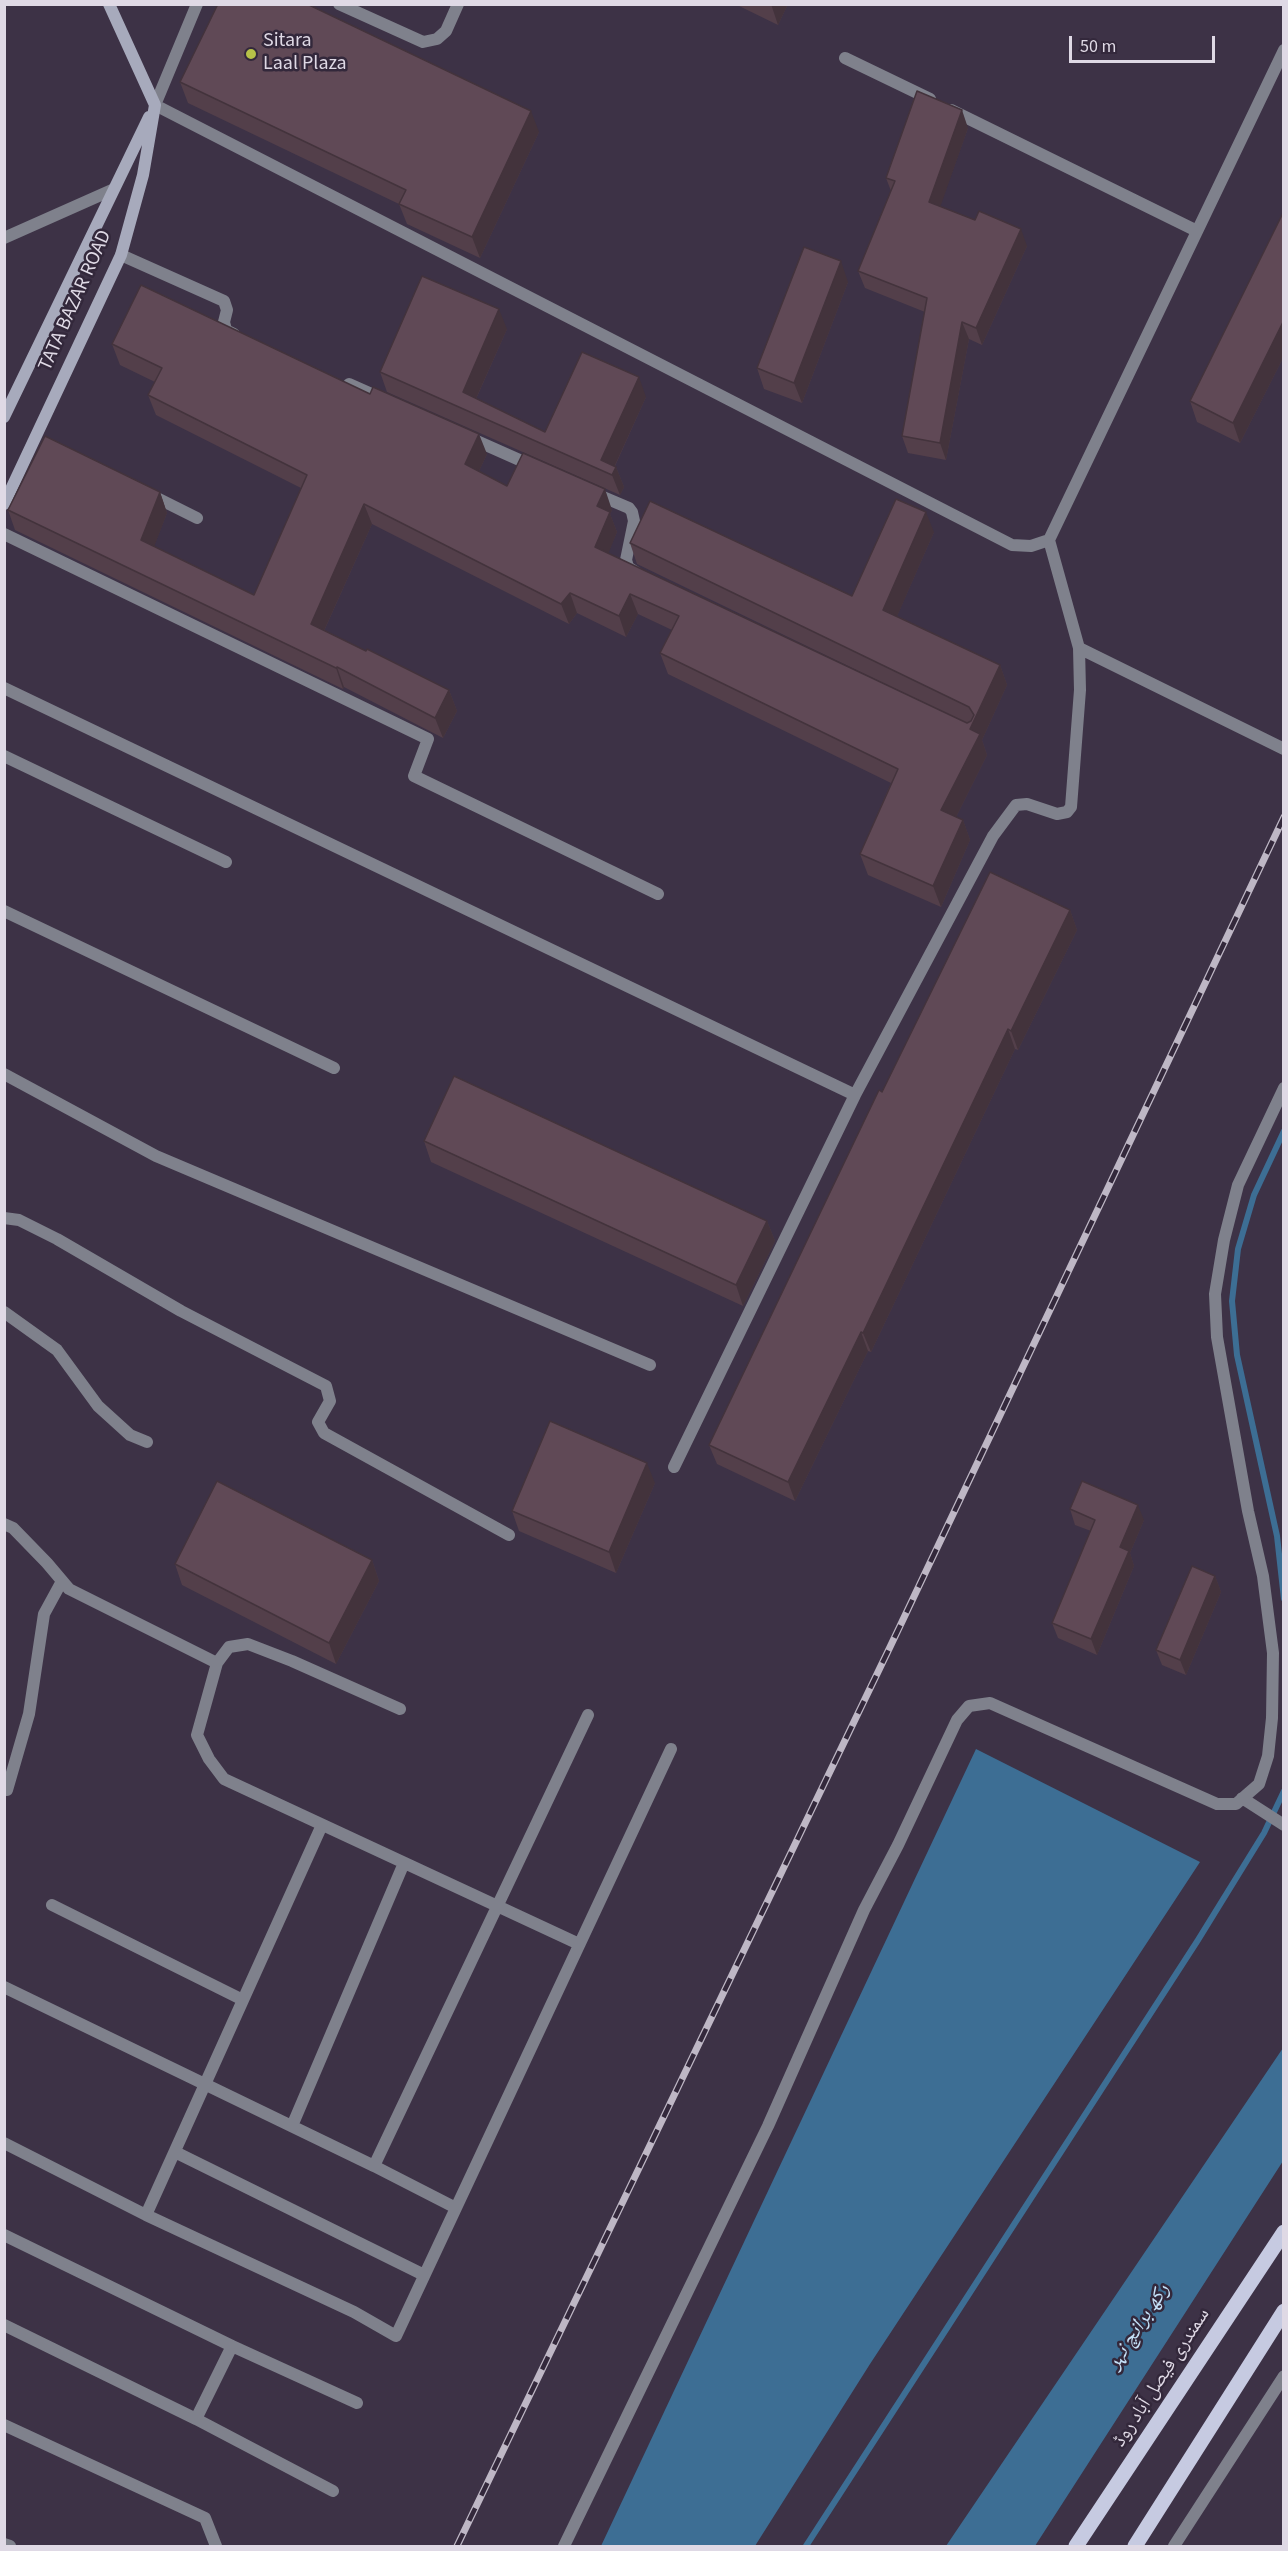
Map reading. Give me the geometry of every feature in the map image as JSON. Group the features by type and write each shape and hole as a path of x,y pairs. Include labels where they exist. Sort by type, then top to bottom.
{"main road":[{"name":"سمندری فیصل آباد روڈ","path":"1076,2547 1284,2232"},
{"path":"1135,2547 1284,2311"}],"street":[{"path":"109,4 155,105 1012,544 1031,546 1049,540"},
{"name":"TATA BAZAR ROAD","path":"4,417 155,105 197,4"},
{"path":"339,4 423,42 437,39 446,31 458,4"},
{"path":"674,1467 855,1095 976,864 1012,808 1026,804 1057,814 1067,812 1071,807 1080,690 1079,648 1049,540 1284,50"},
{"path":"845,58 1197,231"},
{"name":"TATA BAZAR ROAD","path":"4,504 40,441 121,255 143,175 155,105"},
{"path":"4,238 112,190"},
{"path":"121,255 224,301 227,310 224,322 226,330 247,339"},
{"path":"340,381 392,404"},
{"path":"457,432 543,470"},
{"path":"136,488 197,518"},
{"path":"586,489 629,508 634,521 626,560 632,571 653,581"},
{"path":"4,534 428,739 414,776 658,894"},
{"path":"1079,648 1284,749"},
{"path":"4,688 855,1095"},
{"path":"4,756 226,862"},
{"path":"4,911 334,1068"},
{"path":"4,1074 156,1156 650,1365"},
{"path":"564,2547 763,2137 864,1910 898,1845 957,1720 969,1706 990,1703 1217,1804 1236,1804 1258,1784 1268,1756 1272,1718 1273,1653 1263,1576 1244,1490 1217,1337 1215,1294 1224,1240 1238,1185 1284,1088"},
{"path":"4,1218 19,1220 57,1239 181,1311 326,1386 330,1401 318,1422 324,1433 508,1535"},
{"path":"4,1312 57,1350 98,1406 130,1435 147,1442"},
{"path":"4,1524 13,1528 69,1588 217,1663"},
{"path":"7,1790 29,1714 44,1614 62,1581"},
{"path":"400,1709 291,1660 248,1644 229,1647 217,1663 197,1735 209,1759 224,1779 579,1944"},
{"path":"374,2166 588,1715"},
{"path":"4,2143 146,2215 354,2312 396,2336 671,1749"},
{"path":"1242,1798 1284,1826"},
{"path":"146,2215 321,1824"},
{"path":"292,2126 404,1863"},
{"path":"52,1905 243,2000"},
{"path":"4,1987 456,2208"},
{"path":"175,2152 424,2275"},
{"path":"4,2235 232,2346 357,2403"},
{"path":"4,2325 196,2419 333,2491"},
{"path":"196,2419 232,2346"},
{"path":"1174,2547 1284,2376"},
{"path":"4,2425 205,2518 216,2547"},
{"path":"4,2544 10,2547"}],"water":[{"path":"976,1749 1200,1862 870,2364 755,2546 601,2546"},
{"name":"رکھ برانچ نہر","path":"1283,2048 1283,2161 1035,2546 946,2546"}],"building":[{"path":"218,4 307,4 531,111 472,237 399,204 406,190 180,82"},
{"path":"917,91 962,110 929,202 975,220 979,211 1021,229 976,328 962,322 940,443 902,436 927,298 858,271 895,181 886,178"},
{"path":"1284,211 1284,320 1233,423 1190,401"},
{"path":"804,247 841,261 794,383 757,368"},
{"path":"422,276 499,309 463,392 545,432 582,352 639,377 601,460 616,467 612,475 380,372"},
{"path":"141,285 370,394 373,387 479,434 465,464 507,486 523,453 605,489 597,506 610,512 595,547 967,723 974,715 969,707 630,543 650,501 852,596 896,499 926,512 883,610 1000,665 970,729 980,734 941,810 963,820 933,886 860,854 898,769 660,653 679,616 630,594 619,616 570,593 561,604 364,504 311,624 449,690 435,718 337,667 8,510 45,436 160,492 141,540 254,595 307,475 148,395 162,368 112,344"},
{"path":"990,872 1070,910 1011,1031 1008,1029 863,1333 861,1332 788,1482 709,1445 879,1090 882,1092"},
{"path":"454,1076 767,1221 736,1285 424,1141"},
{"path":"550,1421 647,1463 609,1552 512,1511"},
{"path":"217,1481 372,1560 329,1643 175,1564"},
{"path":"1082,1481 1138,1505 1120,1547 1129,1551 1091,1639 1052,1623 1095,1520 1070,1509"},
{"path":"1192,1566 1215,1576 1180,1660 1156,1650"}],"waterway":[{"path":"1284,1131 1254,1195 1238,1249 1232,1301 1237,1355 1277,1536 1284,1599"},
{"path":"806,2546 1198,1940 1264,1833 1284,1791"}],"railway":[{"path":"457,2546 890,1647 1284,817"}],"place":[{"name":"Sitara Laal Plaza","path":"251,54"}]}
